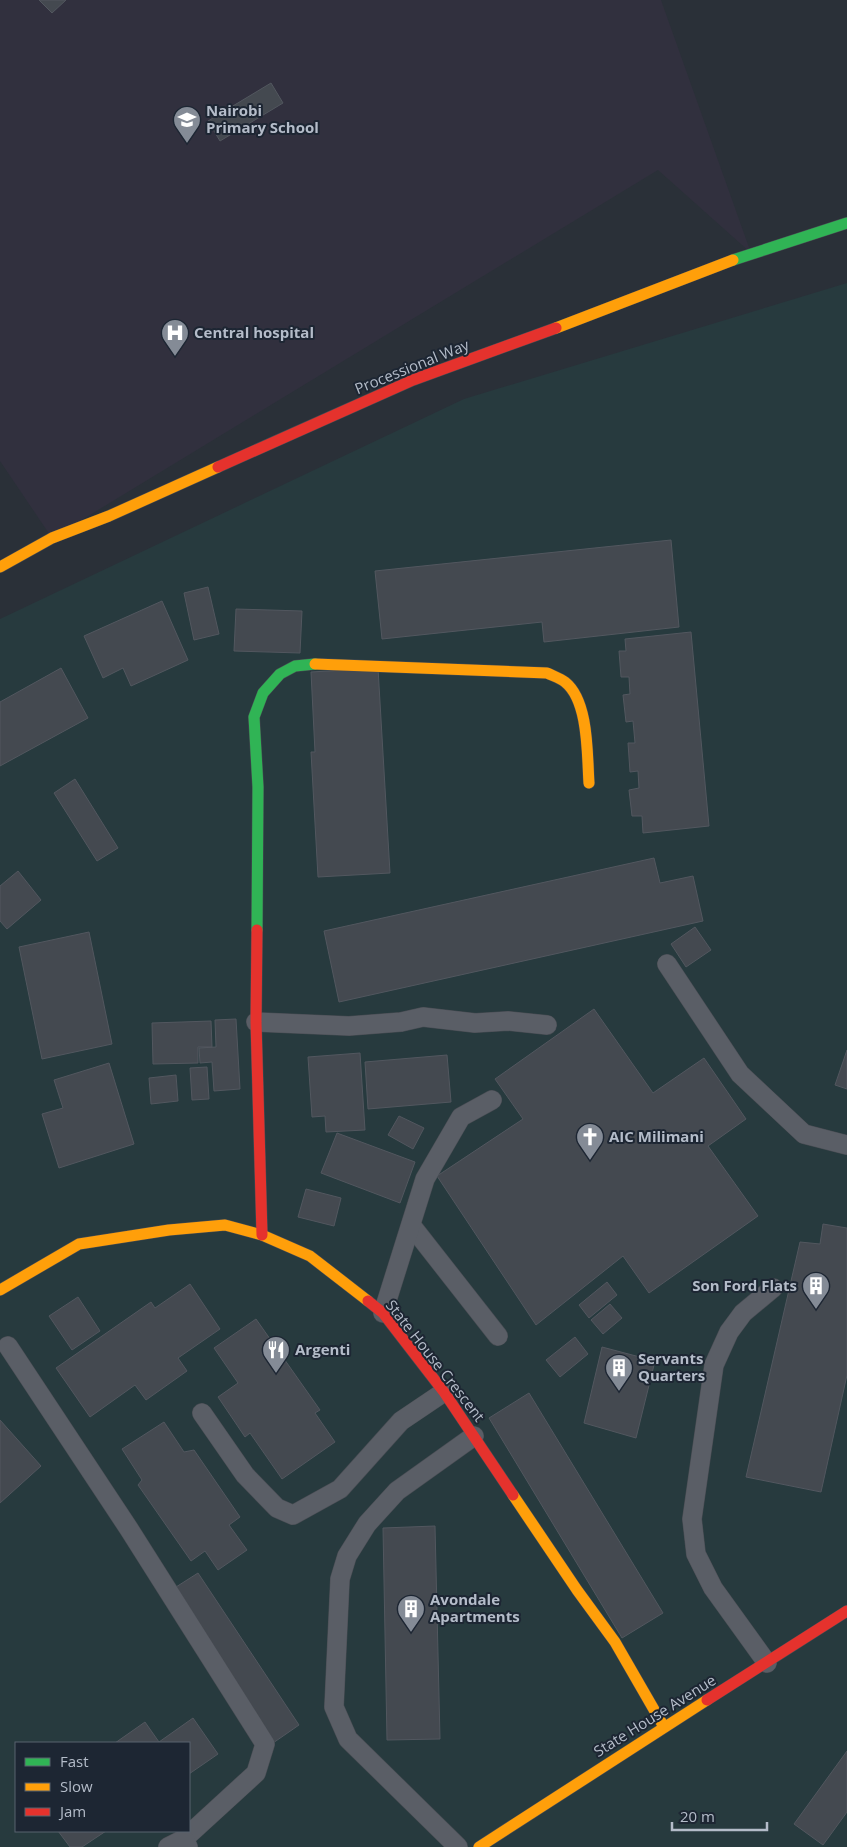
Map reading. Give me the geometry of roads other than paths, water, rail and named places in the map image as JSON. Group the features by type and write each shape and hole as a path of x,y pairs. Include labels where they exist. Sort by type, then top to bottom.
{"street":[{"name":"Processional Way","path":"0,567 52,538 109,516 413,380 501,349 751,253 847,223"},
{"path":"262,1236 256,1022 258,787 254,716 266,689 282,673 296,666 315,664 547,673 566,682 578,700 584,726 589,783"},
{"name":"State House Crescent","path":"0,1290 79,1244 169,1230 225,1225 262,1236 310,1256 383,1313 444,1392 577,1590 615,1642 664,1727"},
{"name":"State House Avenue","path":"480,1847 847,1611"}],"lane":[{"path":"667,964 740,1074 804,1134 847,1145"},
{"path":"256,1022 349,1026 401,1022 424,1017 475,1023 508,1021 547,1026"},
{"path":"383,1313 425,1179 461,1117 492,1100"},
{"path":"411,1225 498,1336"},
{"path":"766,1663 713,1588 696,1554 692,1519 714,1365 729,1332 743,1313 773,1288"},
{"path":"8,1346 129,1529 265,1744 256,1773 180,1844"},
{"path":"202,1413 245,1475 277,1508 293,1515 340,1489 400,1421 444,1392"},
{"path":"458,1847 348,1739 334,1707 340,1579 347,1556 366,1524 397,1491 474,1436"}],"place":[{"name":"Nairobi Primary School","path":"187,144"},
{"name":"Central hospital","path":"175,357"},
{"name":"AIC Milimani","path":"590,1161"},
{"name":"Son Ford Flats","path":"816,1310"},
{"name":"Argenti","path":"276,1374"},
{"name":"Servants Quarters","path":"619,1392"},
{"name":"Avondale Apartments","path":"411,1633"}]}
